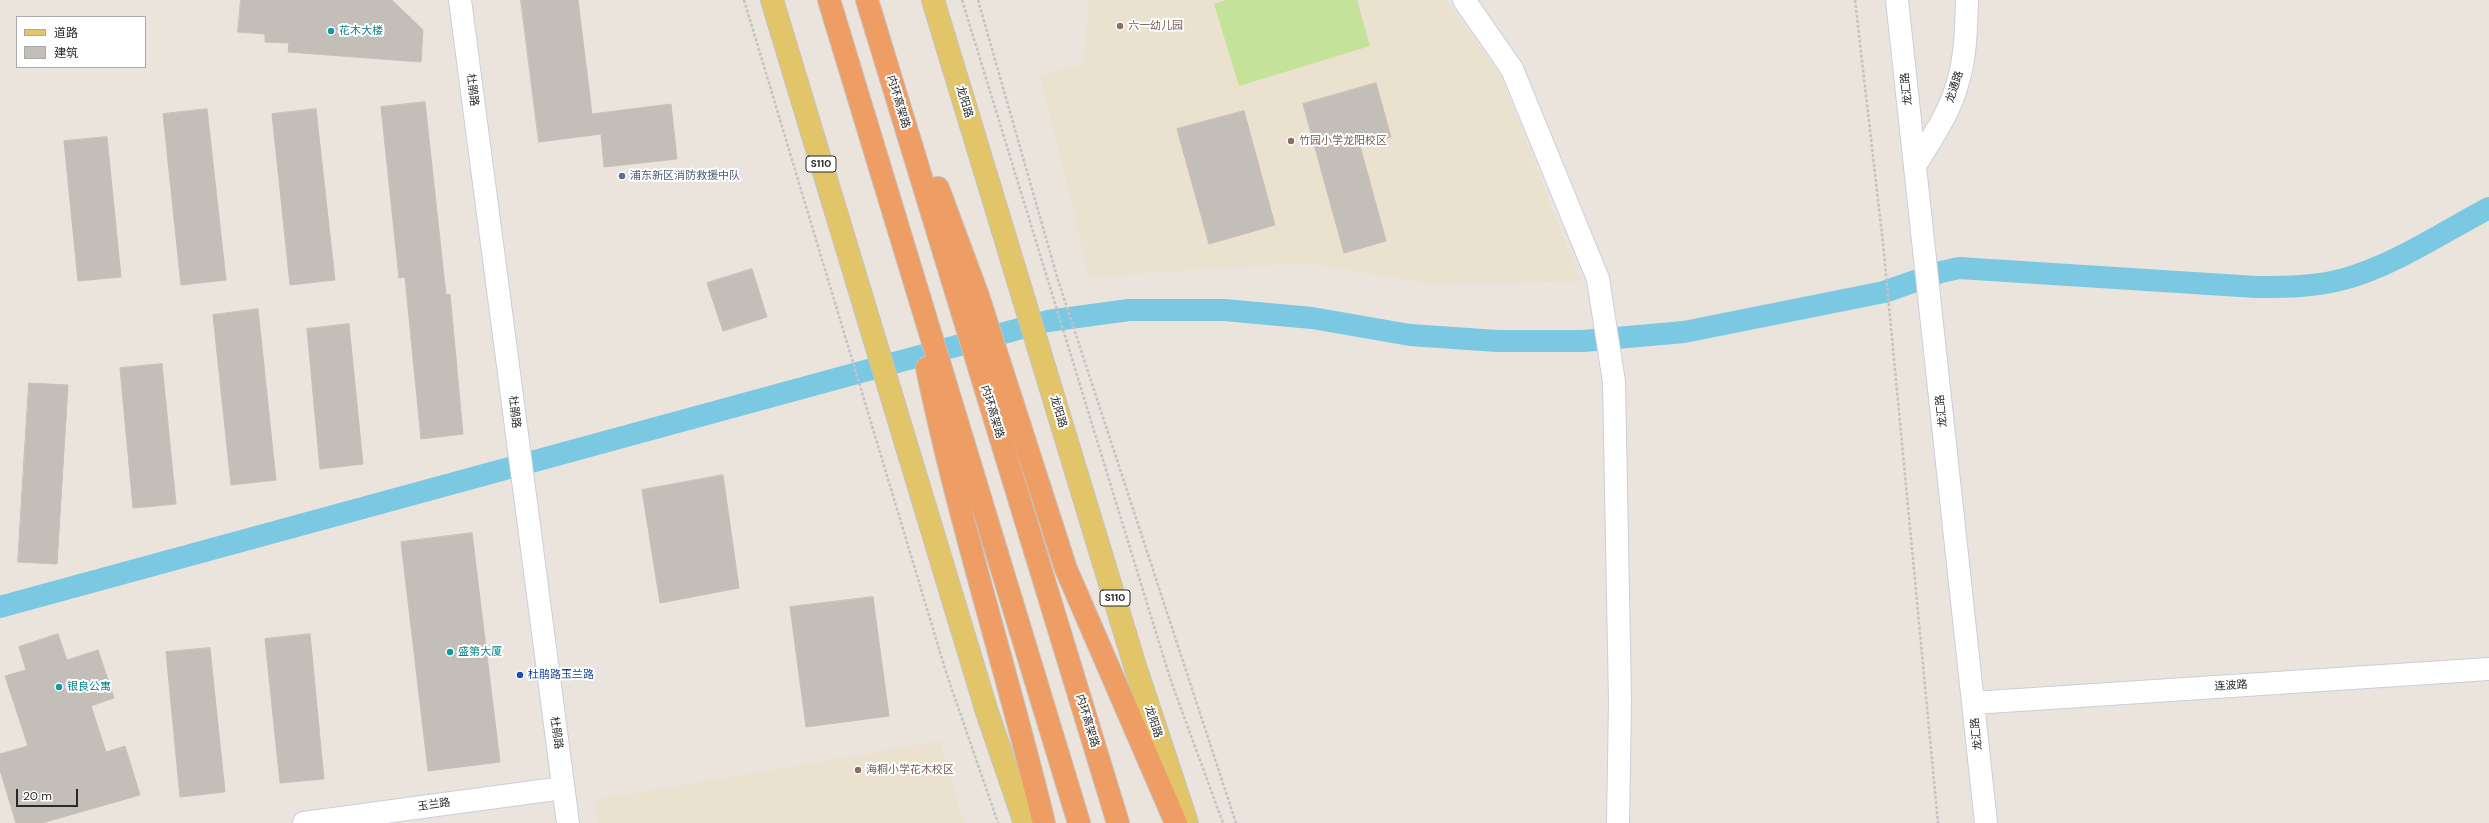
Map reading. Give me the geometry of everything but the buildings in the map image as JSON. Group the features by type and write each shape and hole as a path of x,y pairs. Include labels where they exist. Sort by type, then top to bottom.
{"highway":[{"path":"829,0 901,240 942,402 976,572 1025,746 1044,823"},
{"name":"内环高架路","path":"867,0 968,298 985,390 1118,823"},
{"path":"968,298 1007,383 1066,570 1176,823"},
{"path":"942,402 1079,823"}],"main road":[{"name":"S110","path":"772,0 987,712 1025,823"},
{"name":"龙阳路","path":"934,0 1135,666 1187,823"}],"street":[{"name":"杜鹃路","path":"460,0 568,823"},
{"path":"1464,0 1512,69 1598,279 1614,382 1620,701 1618,823"},
{"name":"龙汇路","path":"1897,0 1986,823"},
{"name":"龙通路","path":"1915,166 1946,113 1958,83 1965,50 1967,0"},
{"name":"连波路","path":"1973,704 2489,669"},
{"name":"玉兰路","path":"304,823 563,788"}],"path":[{"path":"744,0 946,672 998,823"},
{"path":"962,0 1172,684 1223,823"},
{"path":"978,0 1058,280 1087,363 1236,823"},
{"path":"1855,0 1883,243 1938,823"}],"shaded area":[{"name":"竹园小学龙阳校区","path":"1089,0 1445,0 1501,75 1580,281 1435,285 1304,263 1089,277 1040,75 1084,64"},
{"name":"海桐小学花木校区","path":"940,741 964,823 598,823 595,800"}],"green space":[{"path":"1226,0 1357,0 1370,46 1239,86 1214,4"}],"waterway":[{"path":"0,607 1048,321 1129,310 1224,310 1312,318 1410,335 1497,341 1583,341 1684,332 1884,292 1941,272 1959,268 2256,287 2300,286 2333,282 2363,273 2400,257 2489,208"}],"place":[{"name":"六一幼儿园","path":"1120,26"},
{"name":"花木大楼","path":"331,31"},
{"name":"竹园小学龙阳校区","path":"1291,141"},
{"name":"浦东新区消防救援中队","path":"622,176"},
{"name":"盛第大厦","path":"450,652"},
{"name":"杜鹃路玉兰路","path":"520,675"},
{"name":"银良公寓","path":"59,687"},
{"name":"海桐小学花木校区","path":"858,770"}]}
